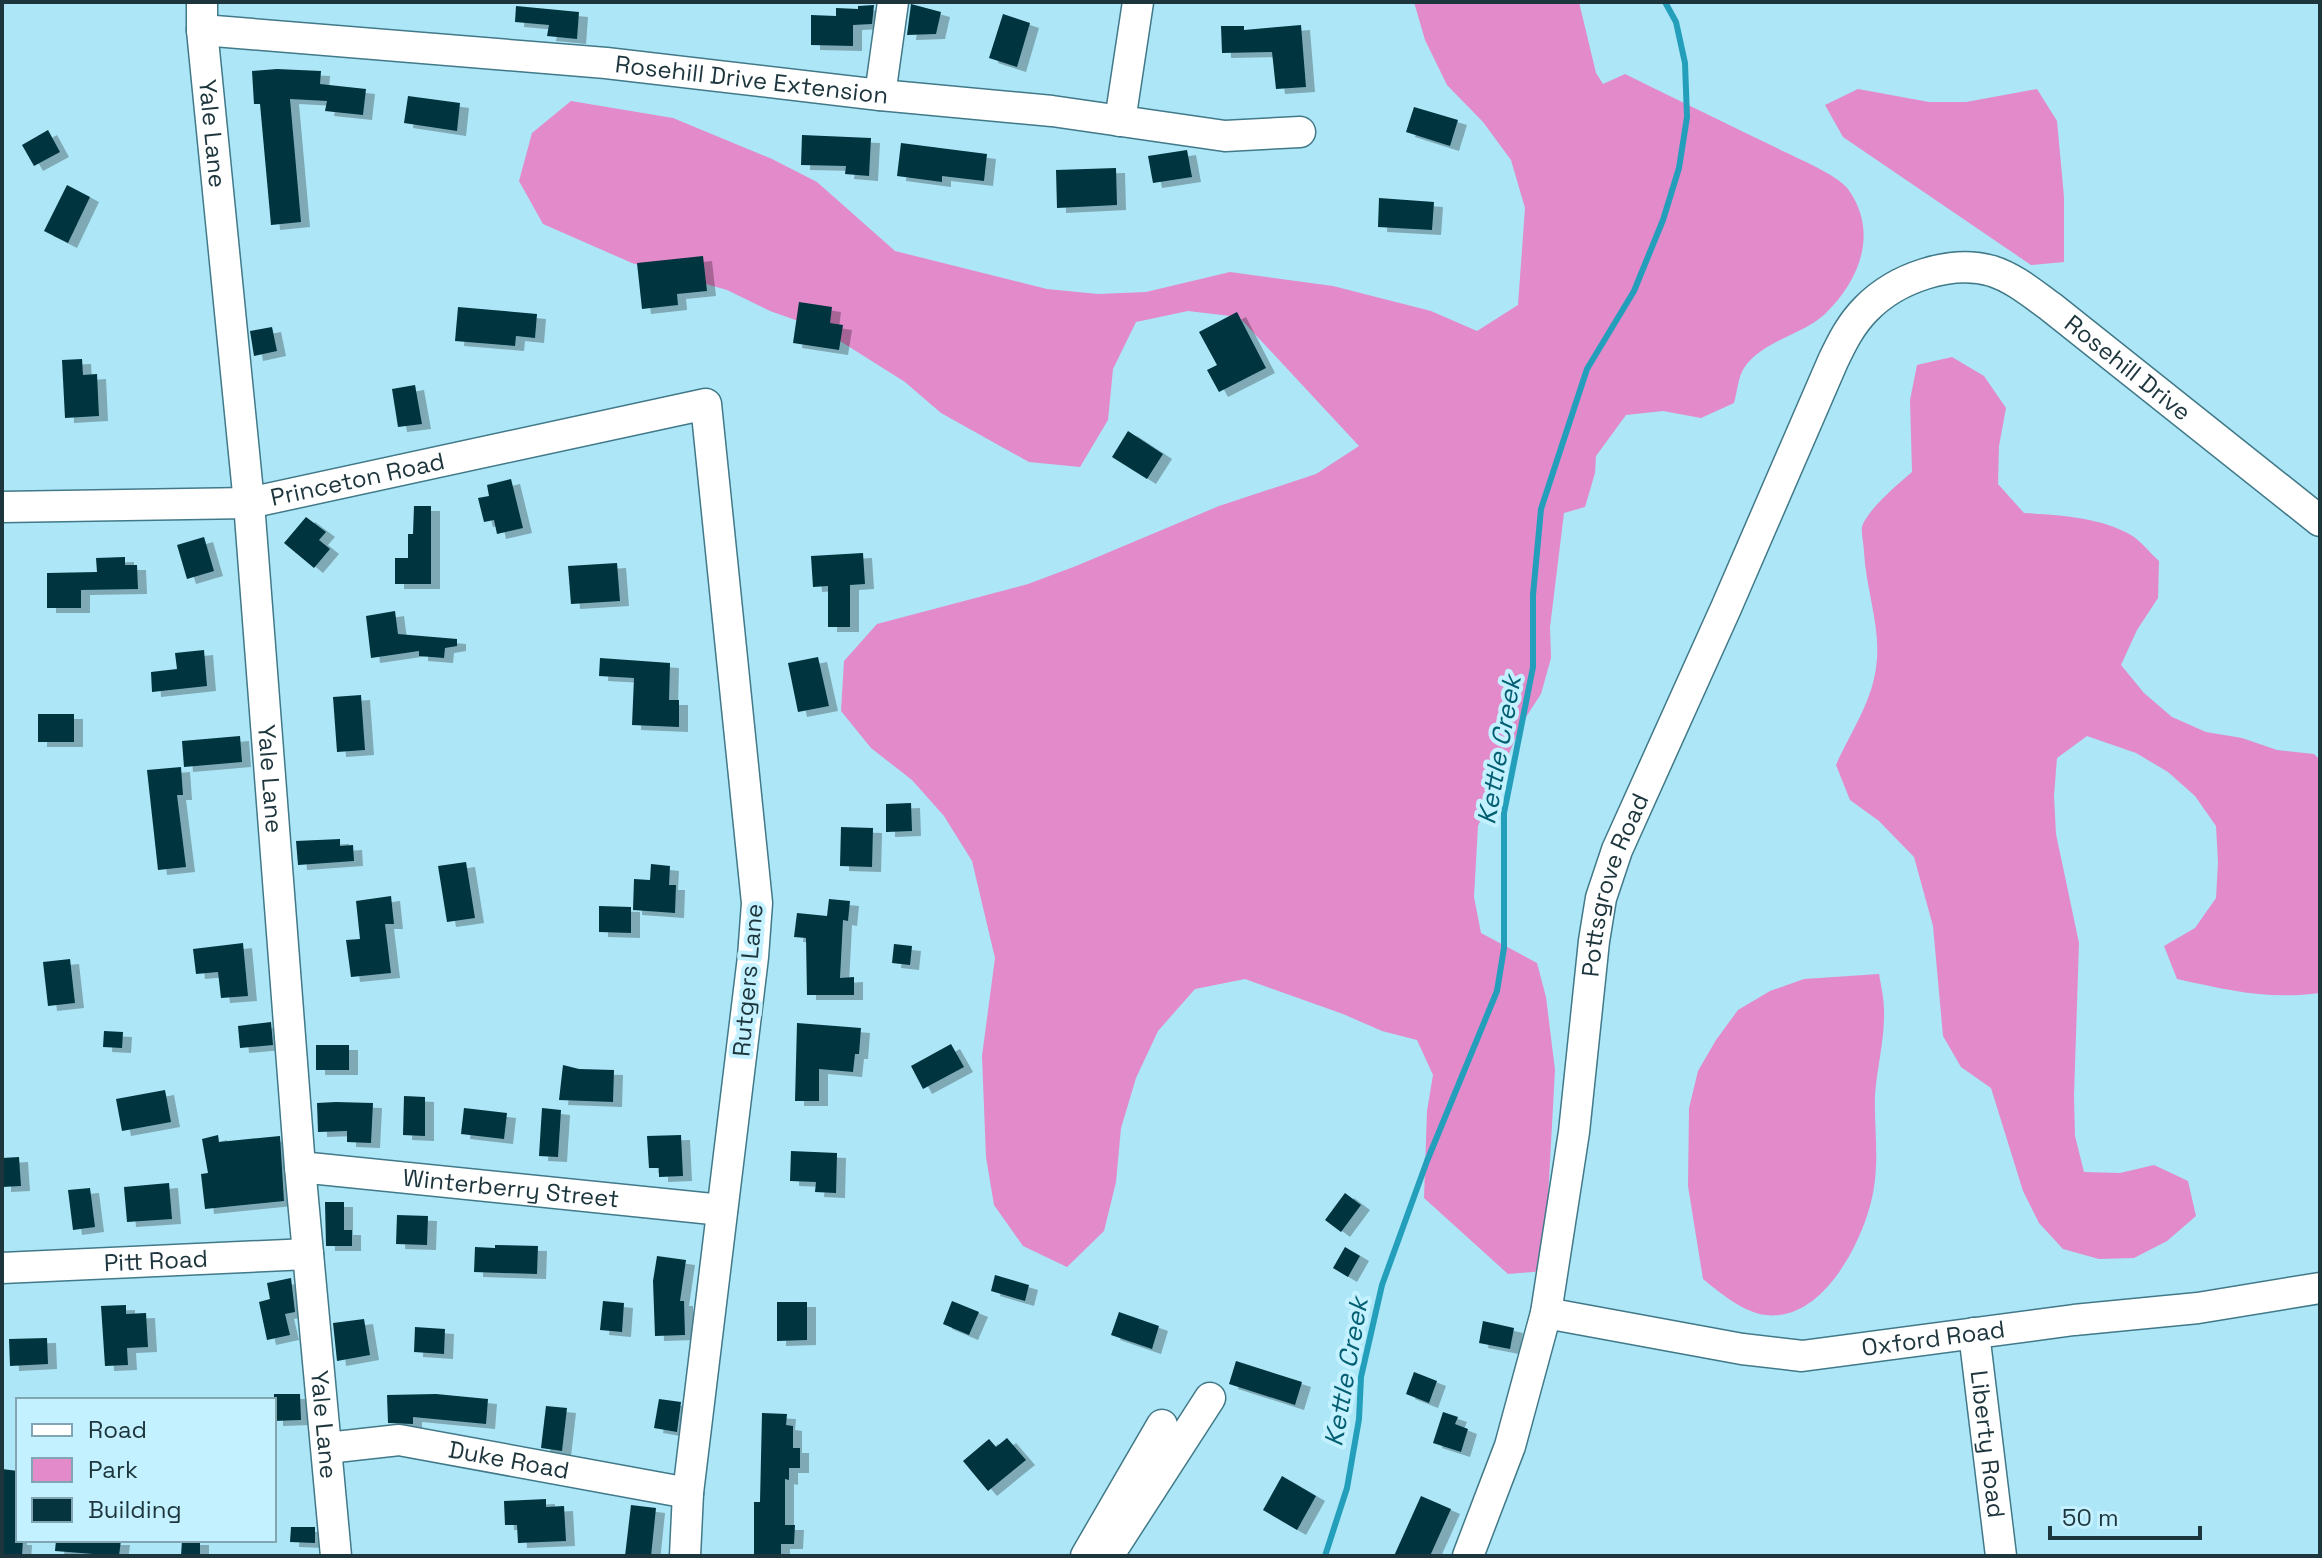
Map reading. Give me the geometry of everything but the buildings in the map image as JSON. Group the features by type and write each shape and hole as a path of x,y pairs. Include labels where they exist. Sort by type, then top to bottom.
{"street":[{"path":"880,95 893,2"},
{"path":"1120,121 1138,2"},
{"name":"Rosehill Drive Extension","path":"202,16 880,95 1052,111 1225,136 1300,132"},
{"name":"Yale Lane","path":"202,16 249,503 300,1167 336,1556"},
{"name":"Rosehill Drive","path":"1916,277 1959,266 1993,271 2017,283 2320,521"},
{"name":"Pottsgrove Road","path":"1468,1556 1510,1446 1546,1313 1574,1132 1594,941 1601,898 1612,864 1838,350 1866,309 1885,293 1916,277"},
{"name":"Princeton Road","path":"2,507 249,503 706,404"},
{"name":"Rutgers Lane","path":"685,1556 688,1493 757,903 706,404"},
{"name":"Winterberry Street","path":"300,1167 722,1210"},
{"name":"Pitt Road","path":"2,1268 308,1254"},
{"name":"Oxford Road","path":"1546,1313 1742,1349 1802,1356 2198,1308 2320,1288"},
{"name":"Liberty Road","path":"1974,1333 2001,1556"},
{"path":"1108,1556 1210,1398"},
{"path":"1086,1556 1162,1425"},
{"name":"Duke Road","path":"327,1448 399,1440 688,1493"}],"green space":[{"path":"1414,2 1579,2 1596,73 1603,84 1625,74 1836,178 1848,189 1857,205 1864,238 1861,255 1848,286 1825,314 1761,351 1744,368 1734,403 1701,418 1663,411 1626,415 1596,456 1595,473 1585,507 1564,513 1550,627 1551,658 1541,694 1522,723 1478,826 1474,897 1481,933 1537,963 1546,997 1555,1070 1544,1271 1508,1274 1424,1198 1427,1111 1433,1075 1417,1040 1382,1031 1245,979 1195,989 1158,1031 1136,1078 1121,1128 1116,1182 1104,1231 1067,1267 1023,1246 994,1205 986,1157 982,1056 995,958 972,861 944,816 912,780 871,748 841,711 844,661 877,624 1028,584 1219,506 1316,474 1359,446 1239,317 1188,311 1136,322 1113,369 1108,420 1080,467 1029,462 941,413 905,382 821,329 770,311 727,290 632,263 543,224 519,181 532,133 571,101 673,118 772,159 817,182 895,251 1047,289 1098,294 1146,292 1230,272 1333,286 1431,311 1477,331 1518,305 1525,208 1511,160 1483,122 1447,85 1425,40"},
{"path":"1858,89 1929,102 1966,102 2037,89 2057,121 2064,197 2064,262 2031,265 1843,137 1825,105"},
{"path":"1952,357 1984,376 2006,408 1999,446 1998,484 2024,513 2106,524 2135,538 2159,561 2158,598 2137,630 2121,665 2144,693 2172,717 2206,732 2242,738 2277,750 2314,754 2320,760 2320,993 2282,995 2248,993 2177,979 2164,946 2195,928 2216,898 2216,826 2195,796 2168,772 2136,753 2087,736 2057,758 2054,796 2056,834 2079,943 2074,1096 2075,1136 2084,1172 2120,1173 2154,1165 2188,1181 2196,1216 2167,1241 2134,1258 2099,1259 2063,1249 2039,1223 2023,1191 1991,1088 1961,1067 1943,1036 1933,926 1914,857 1879,821 1850,800 1836,765 1865,706 1876,668 1877,639 1862,527 1876,505 1912,472 1910,400 1917,365"},
{"path":"1879,974 1884,1021 1875,1095 1875,1175 1870,1207 1862,1228 1840,1272 1807,1305 1787,1313 1766,1315 1749,1310 1703,1279 1688,1186 1689,1108 1698,1071 1738,1010 1770,991 1804,979"}],"waterway":[{"name":"Kettle Creek","path":"1325,1556 1347,1488 1359,1419 1361,1377 1382,1285 1427,1161 1497,991 1504,948 1504,813 1533,667 1533,595 1541,509 1587,369 1634,291 1663,220 1679,168 1687,117 1685,63 1676,22 1665,2"}]}
